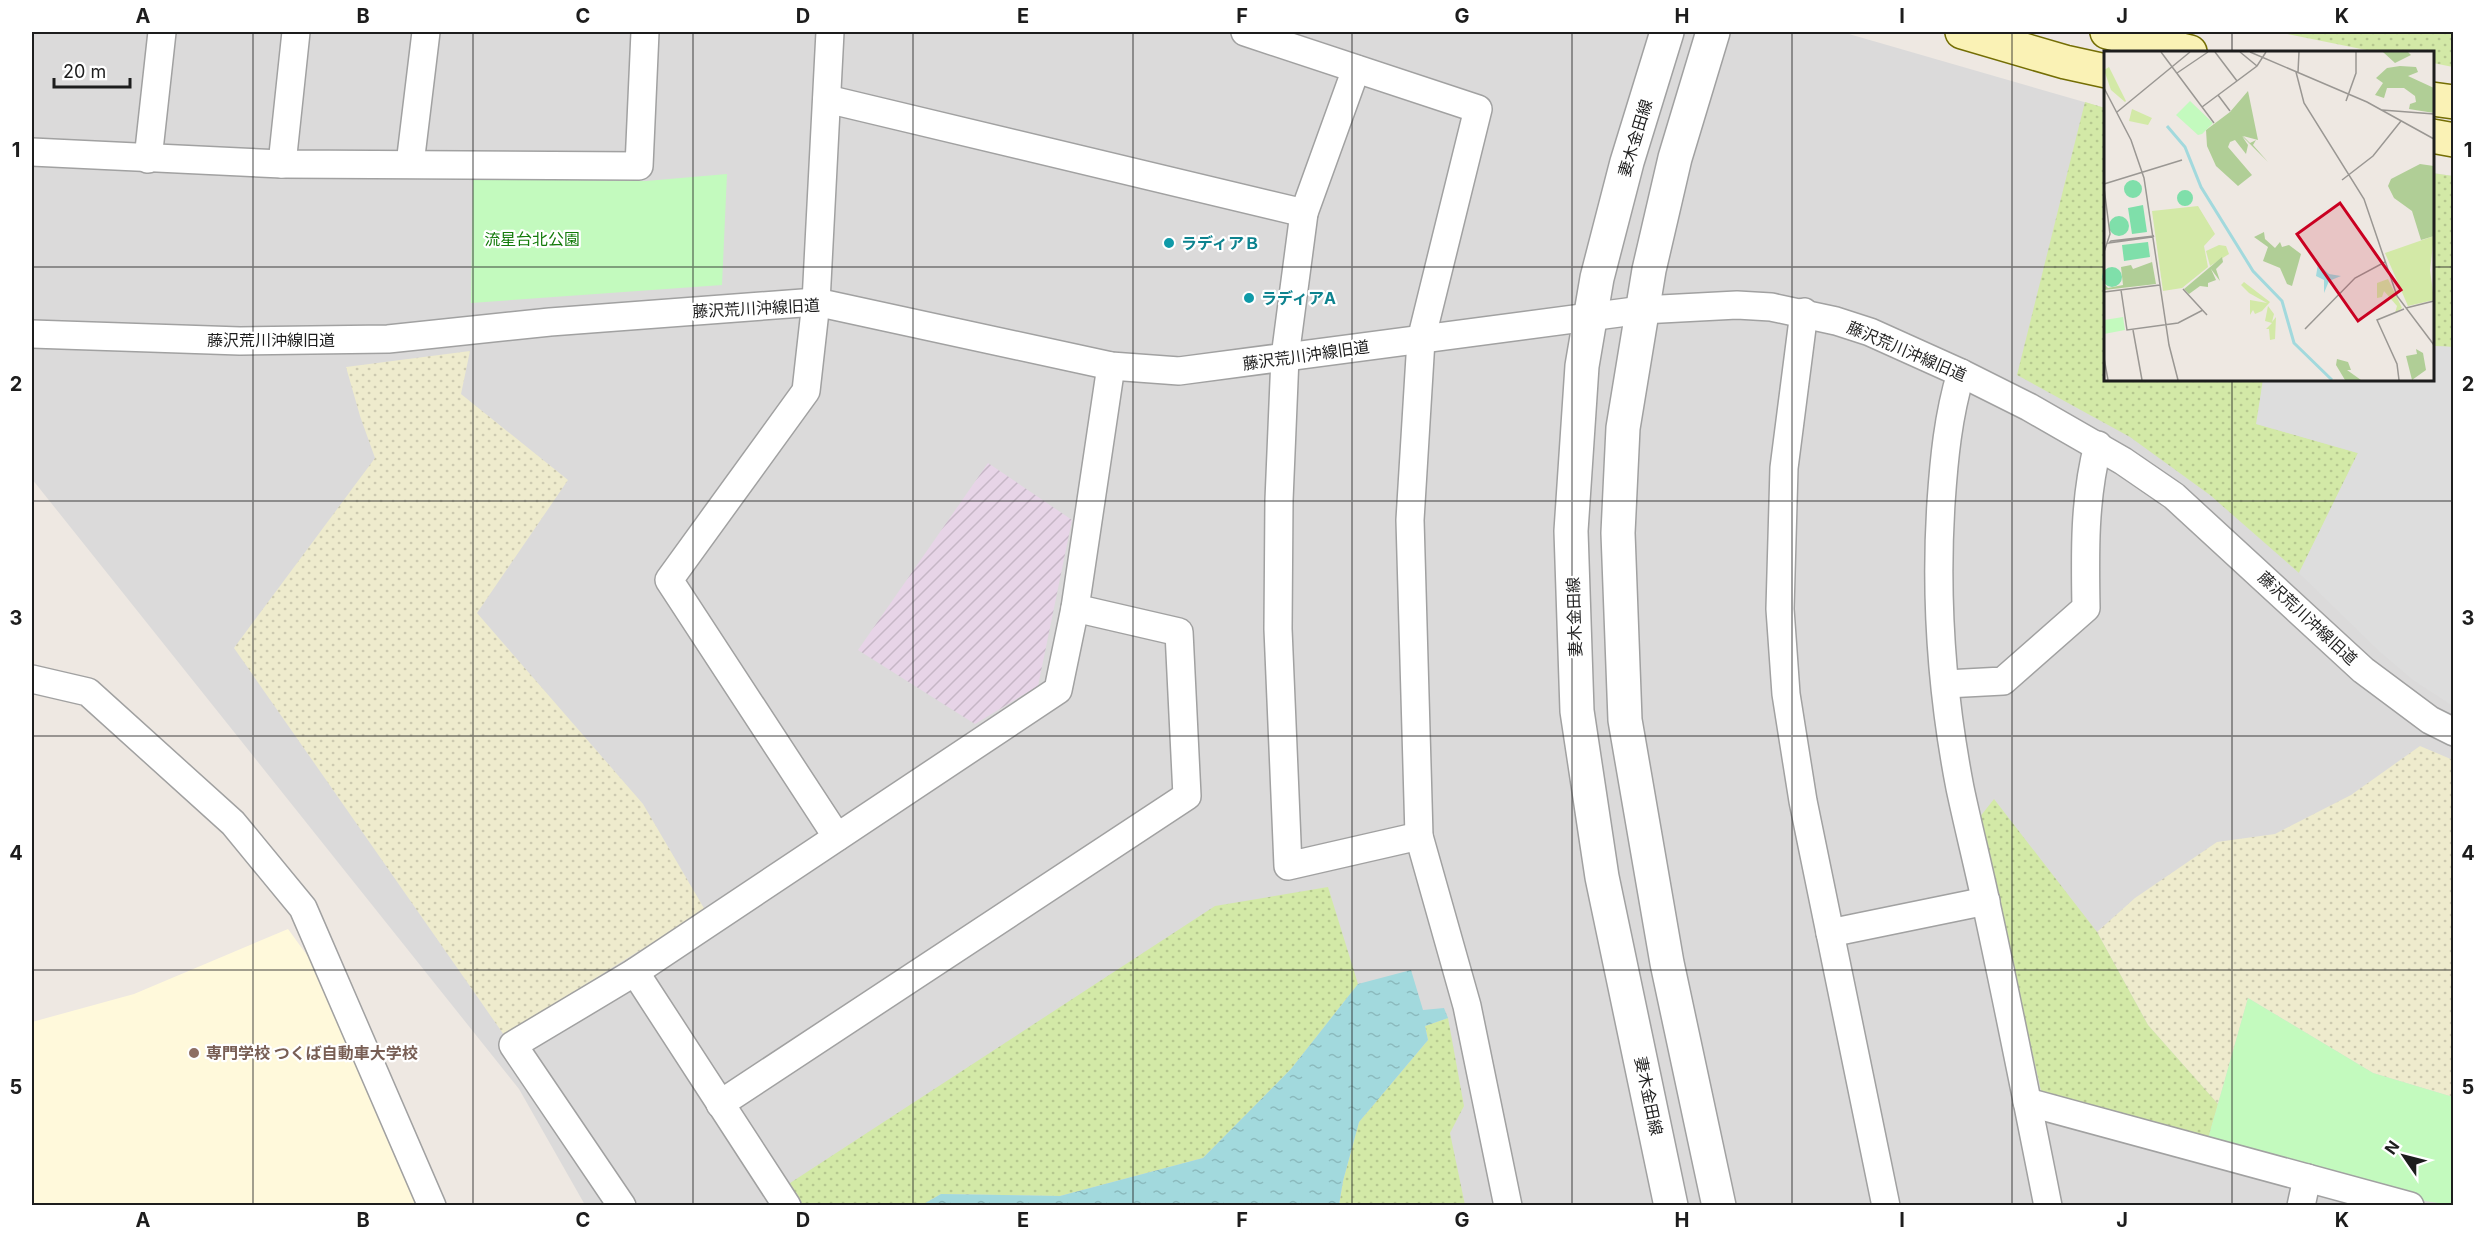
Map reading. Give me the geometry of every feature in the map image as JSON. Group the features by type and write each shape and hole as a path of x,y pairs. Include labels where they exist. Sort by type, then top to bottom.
{"main road":[{"path":"1962,32 2065,62 2104,71"},
{"path":"2107,32 2186,51"},
{"path":"2434,99 2454,102"},
{"path":"2434,136 2454,140"}],"street":[{"path":"148,159 162,32"},
{"path":"282,164 296,32"},
{"path":"410,164 426,32"},
{"path":"32,152 282,164 639,166 645,32"},
{"path":"830,32 816,302 806,391 669,580 837,837"},
{"path":"1245,32 1478,109 1421,340 1410,520 1419,836 1467,1006 1508,1206"},
{"name":"妻木金田線","path":"1667,32 1611,223 1590,316 1582,366 1571,531 1577,711 1602,877 1671,1206"},
{"path":"1713,32 1675,158 1654,242 1623,428 1618,533 1625,720 1667,963 1719,1206"},
{"path":"1356,69 1304,213 1285,357 1279,500 1278,629 1288,866 1419,836"},
{"path":"827,99 1304,213"},
{"name":"藤沢荒川沖線旧道","path":"32,334 240,341 388,339 561,321 816,302 1111,366 1179,370 1642,310 1737,305 1804,312 1870,332 2029,407 2098,445 2174,496 2363,670 2430,720 2454,732"},
{"path":"1804,312 1784,468 1780,609 1788,705 1803,801 1886,1206"},
{"path":"622,1206 513,1045 635,972 1058,690 1075,608 1111,366"},
{"path":"1961,374 1953,399 1944,459 1938,547 1940,622 1946,684 1960,786 1986,901 2048,1206"},
{"path":"1946,684 2003,681 2086,608 2085,530 2092,468 2098,445"},
{"path":"720,1104 1187,796 1179,632 1075,608"},
{"path":"32,679 88,692 233,823 303,908 432,1206"},
{"path":"1830,933 1986,901"},
{"path":"635,972 787,1206"},
{"path":"2027,1102 2410,1206"},
{"path":"2301,1206 2307,1178"}],"shaded area":[{"path":"32,32 1842,32 2104,108 2104,381 2434,381 2434,173 2453,176 2453,1205 585,1205 519,1089 32,479"},
{"path":"2434,346 2453,347 2453,706 2413,680 2379,651 2299,573 2358,453 2256,424 2263,381 2434,381"},
{"path":"470,351 461,394 568,480 477,613 643,804 705,910 504,1035 234,648 375,458 346,367"},
{"path":"988,463 1072,520 1038,686 975,724 858,650"},
{"path":"2420,746 2453,760 2453,1097 2373,1073 2248,998 2218,1104 2148,1025 2097,932 2135,898 2217,842 2275,834 2351,795"},
{"name":"専門学校 つくば自動車大学校","path":"288,929 325,980 424,1206 32,1206 32,1022 134,994"}],"green space":[{"path":"2277,32 2453,32 2453,67 2434,63 2434,51 2371,51"},
{"path":"2085,102 2104,108 2104,381 2263,381 2257,424 2358,453 2299,573 2210,495 2130,437 2017,375"},
{"path":"2434,173 2453,176 2453,347 2434,346"},
{"name":"流星台北公園","path":"727,174 722,285 471,303 473,179 646,181"},
{"path":"1994,799 2097,932 2148,1025 2218,1104 2208,1139 2042,1095 1979,818"},
{"path":"1328,887 1358,984 1291,1069 1203,1158 1060,1196 941,1194 922,1205 803,1205 787,1185 1215,906"},
{"path":"2248,998 2373,1073 2453,1097 2453,1205 2425,1201 2208,1139"},
{"path":"1448,1018 1464,1106 1450,1133 1465,1205 1339,1206 1343,1181 1359,1122 1428,1040 1425,1026"}],"water":[{"path":"1411,970 1423,1010 1444,1008 1448,1018 1425,1026 1428,1040 1359,1122 1339,1205 922,1205 941,1194 1060,1196 1203,1158 1291,1069 1358,984"}],"place":[{"name":"ラディアＢ","path":"1169,243"},
{"name":"ラディアA","path":"1249,298"},
{"name":"専門学校 つくば自動車大学校","path":"194,1053"}]}
